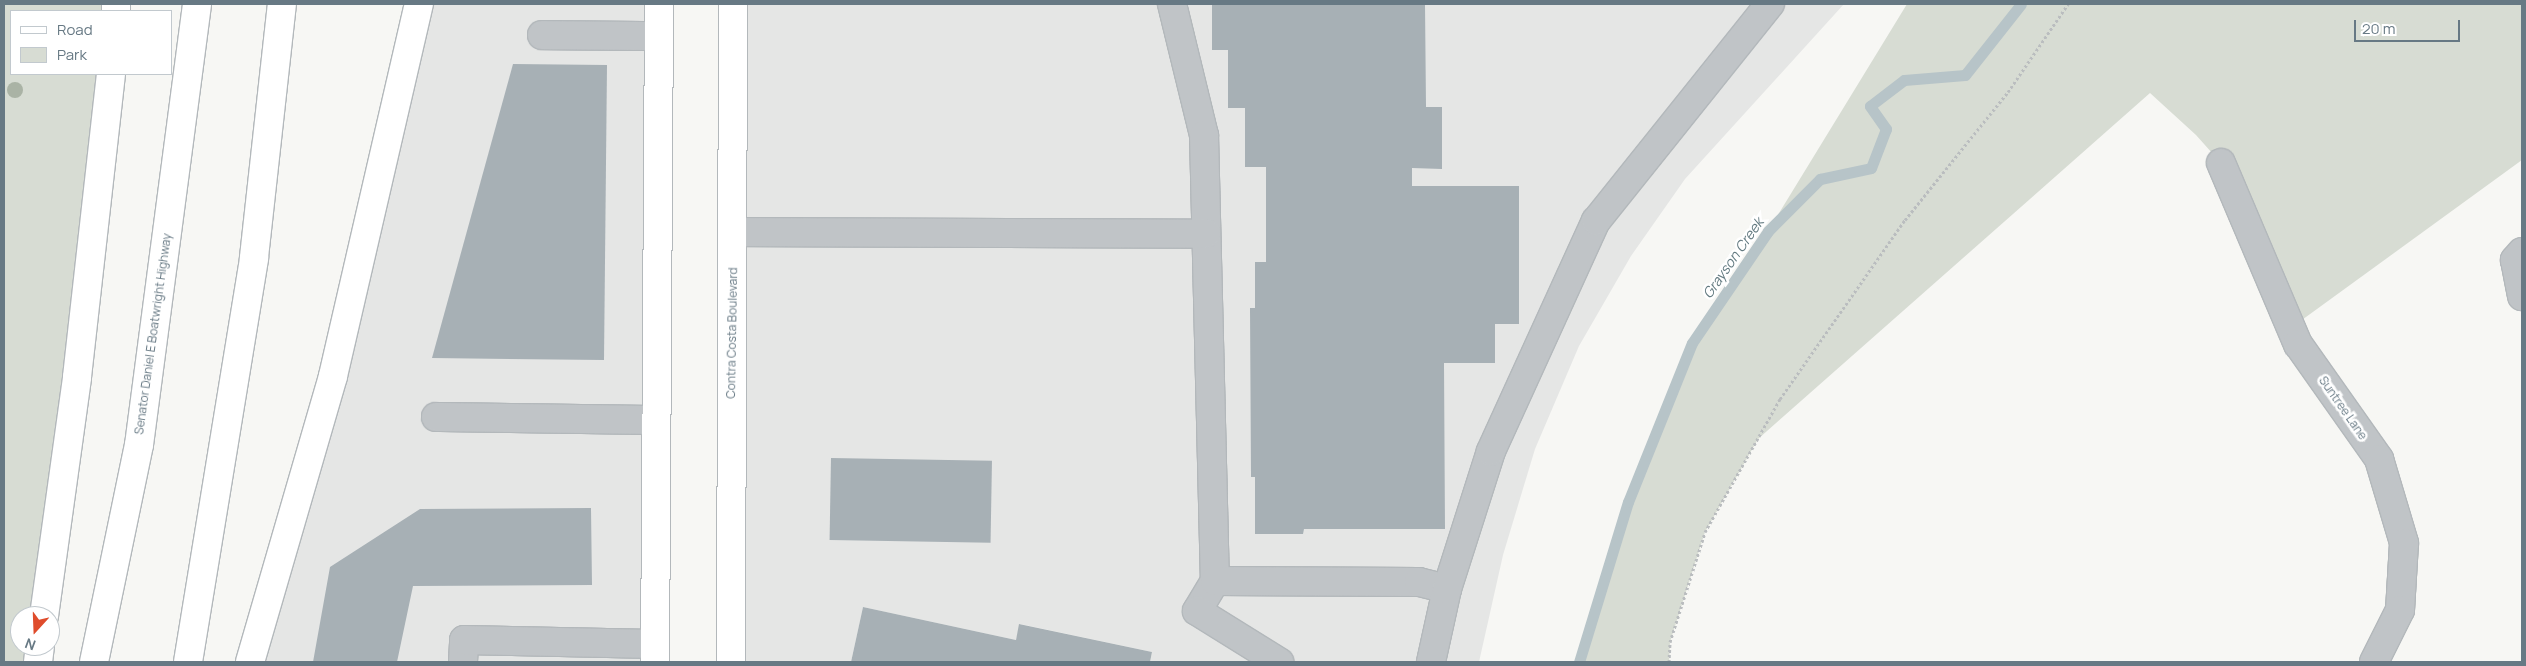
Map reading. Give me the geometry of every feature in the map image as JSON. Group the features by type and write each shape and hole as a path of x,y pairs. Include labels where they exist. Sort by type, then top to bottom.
{"main road":[{"name":"Senator Daniel E Boatwright Highway","path":"94,662 138,445 197,4"},
{"path":"188,662 254,257 282,4"},
{"path":"250,662 333,376 419,4"},
{"path":"655,653 659,4"},
{"name":"Contra Costa Boulevard","path":"730,662 734,4"},
{"path":"45,606 77,377 110,75"}],"street":[{"path":"1172,4 1204,135 1215,581 1197,611 1279,662"},
{"path":"1431,662 1447,589 1491,451 1596,222 1770,4"},
{"path":"542,35 658,36"},
{"name":"Suntree Lane","path":"2220,163 2298,344 2379,459 2404,543 2400,610 2374,662"},
{"path":"733,232 1206,234"},
{"path":"2522,252 2515,260 2522,296"},
{"path":"436,417 656,420"},
{"path":"1215,581 1419,582 1447,589"},
{"path":"463,662 464,640 655,653"}],"path":[{"path":"1669,662 1670,642 1705,532 1780,399 1905,220 2008,92 2068,4"}],"shaded area":[{"path":"419,4 659,4 655,662 250,662"},
{"path":"733,4 1844,4 1685,179 1631,256 1579,346 1535,449 1503,555 1479,662 1150,662 1152,652 1020,624 1016,640 863,607 851,662 730,662"}],"green space":[{"path":"4,4 116,4 116,10 10,10 10,75 111,75 45,606 10,606 10,656 39,656 38,662 4,662"},
{"path":"1907,4 2522,4 2522,160 2295,325 2221,163 2196,135 2150,93 1758,439 1705,532 1670,642 1669,662 1579,662 1628,502 1692,343 1768,231"}],"building":[{"path":"1212,4 1425,4 1426,107 1442,107 1442,169 1412,168 1412,186 1519,186 1519,324 1495,324 1495,363 1444,363 1445,529 1304,529 1303,534 1255,534 1255,477 1251,477 1250,308 1255,308 1255,262 1266,262 1266,167 1245,167 1245,108 1228,108 1228,50 1212,50"},
{"path":"513,64 607,65 604,360 432,358"},
{"path":"831,458 992,461 991,543 830,540"},
{"path":"591,508 592,585 413,586 397,662 313,662 330,567 420,509"},
{"path":"863,607 1016,640 1019,624 1152,652 1150,662 851,662"}],"waterway":[{"name":"Grayson Creek","path":"1579,662 1628,502 1692,343 1768,231 1820,179 1871,168 1886,129 1870,106 1904,80 1965,75 2021,4"}]}
